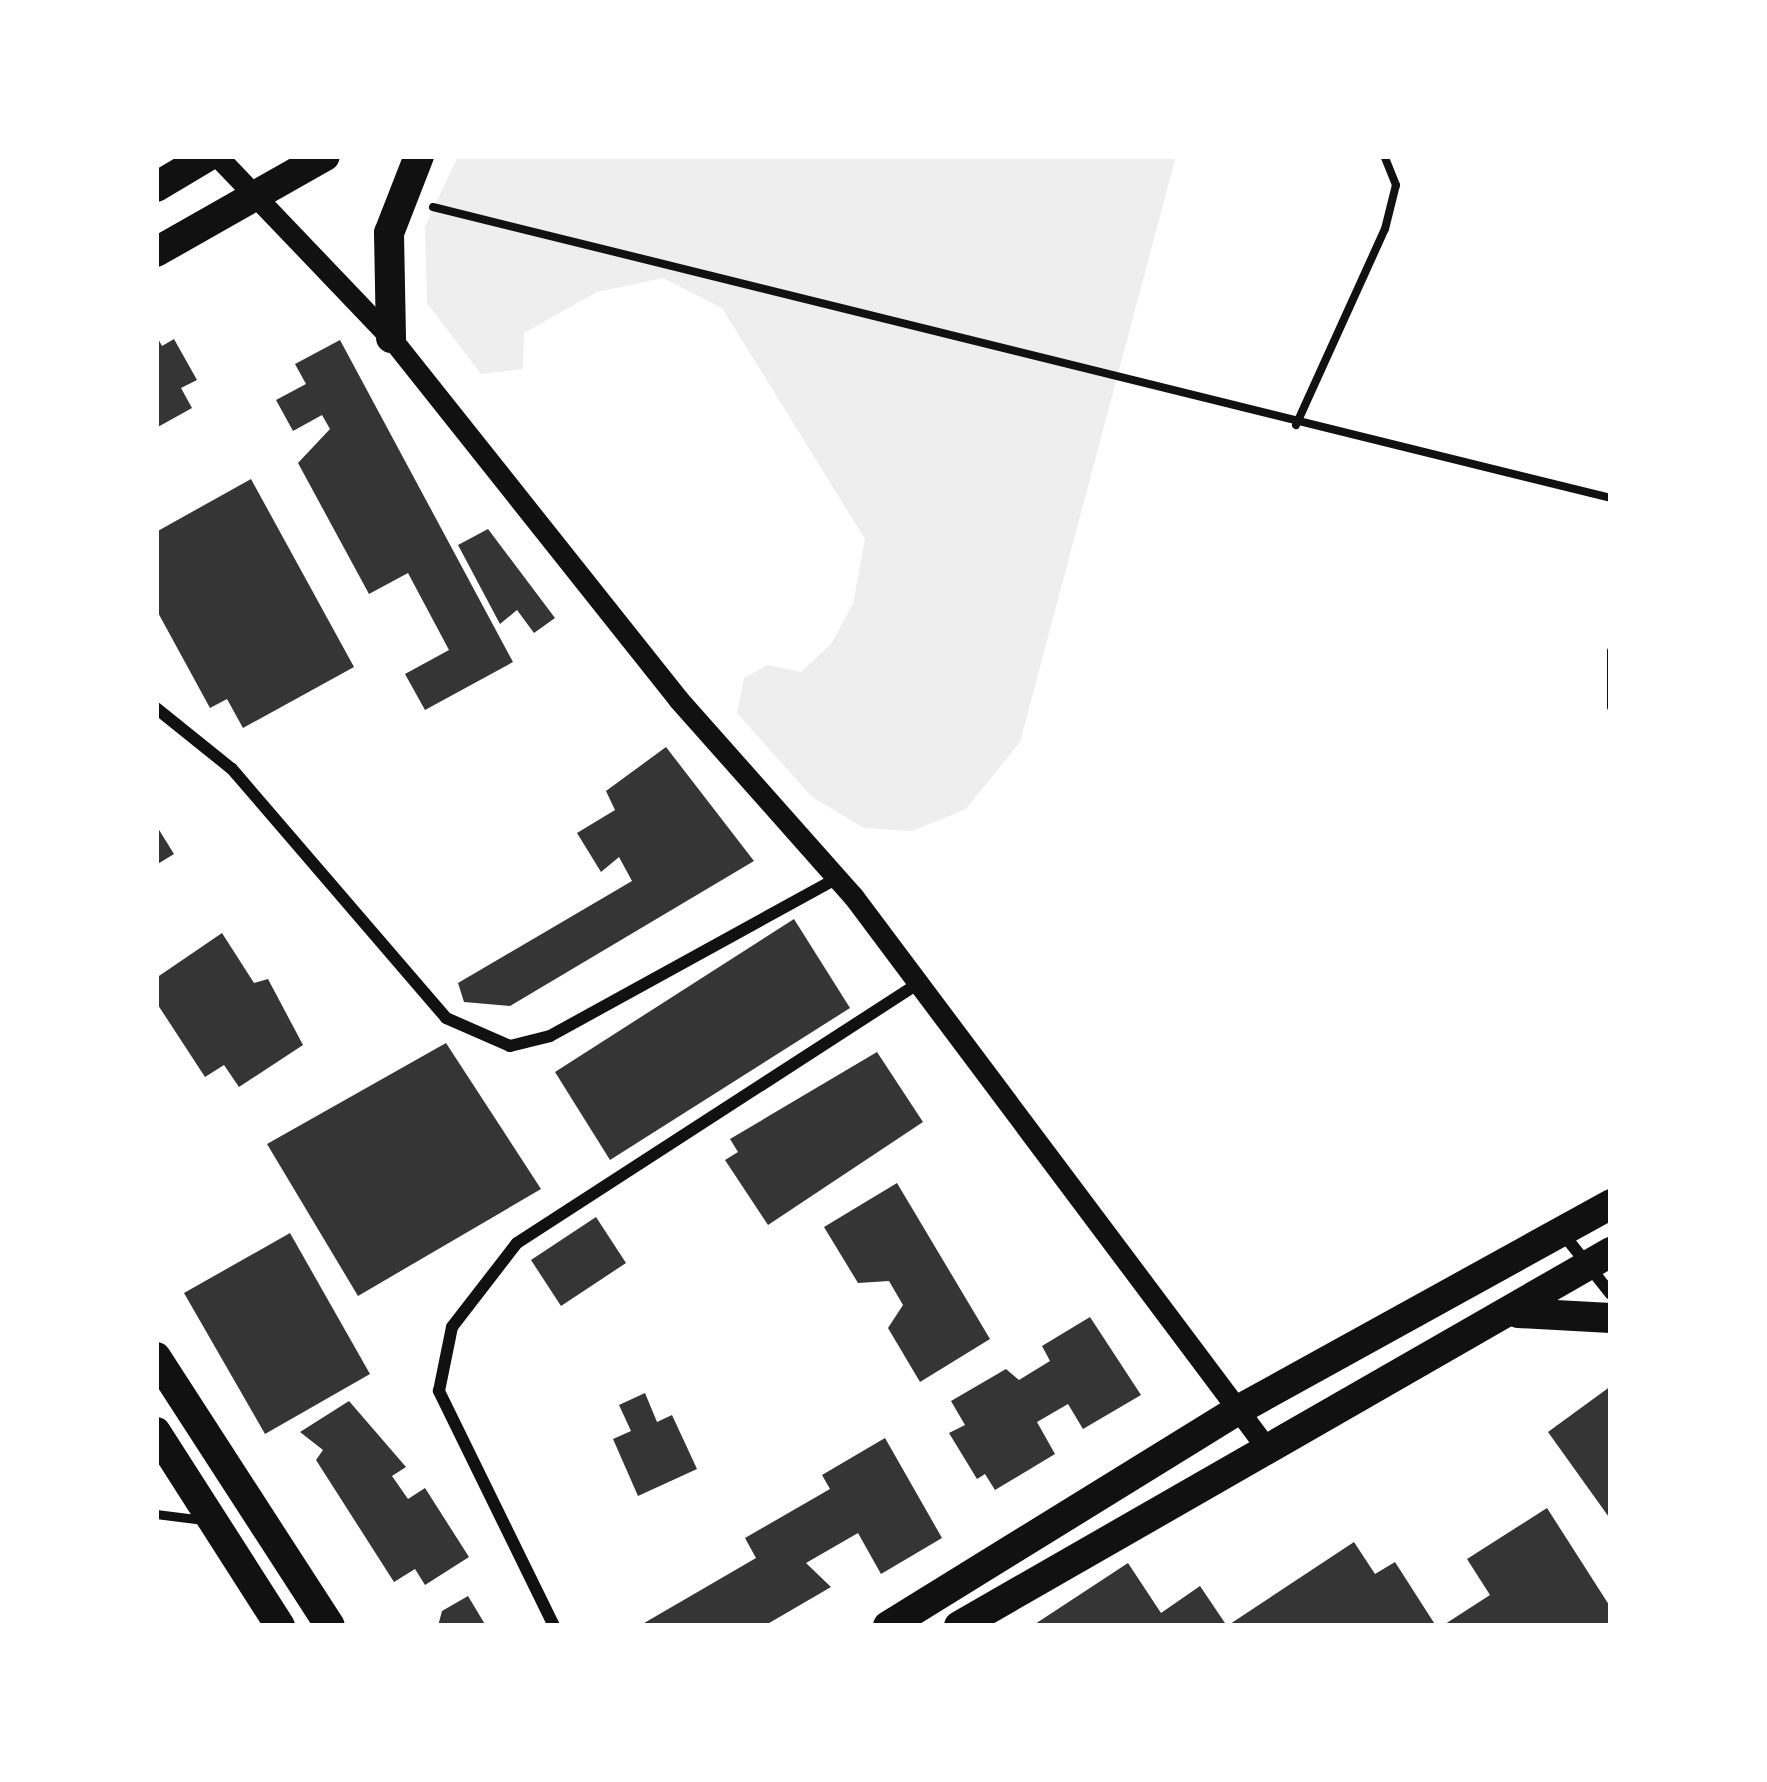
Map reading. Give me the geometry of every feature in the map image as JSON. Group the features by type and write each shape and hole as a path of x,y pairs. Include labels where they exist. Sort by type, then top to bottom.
{"main road":[{"path":"156,187 213,156"},
{"path":"156,252 325,156"},
{"path":"391,338 397,197 418,156"},
{"path":"888,1626 1240,1409 1610,1208"},
{"path":"959,1626 1265,1446 1512,1314 1600,1259"},
{"path":"1512,1314 1611,1318"},
{"path":"156,1357 330,1626"},
{"path":"156,1432 280,1626"}],"street":[{"path":"213,156 391,338 692,717 837,878 921,981 1265,1446"},
{"path":"156,708 232,769 446,1018 510,1046 550,1036 837,878"},
{"path":"554,1626 440,1391 452,1327 517,1243 921,981"},
{"path":"1563,1234 1600,1259 1611,1294"}],"lane":[{"path":"156,1514 214,1522"}],"path":[{"path":"1296,425 1385,229 1396,185 1384,156"},
{"path":"397,197 1296,425 1611,498"},
{"path":"1611,651 1611,706"}],"shaded area":[{"path":"458,156 1176,156 1020,742 966,809 912,831 864,828 812,797 737,713 744,678 768,665 801,672 831,644 853,604 865,539 722,308 663,278 597,292 524,333 523,369 481,374 427,303 425,227"}],"building":[{"path":"156,335 162,346 174,339 197,380 181,388 192,408 156,428"},
{"path":"340,340 513,662 425,710 405,674 449,650 408,573 369,594 298,463 330,429 322,415 293,431 276,400 306,384 295,364"},
{"path":"251,479 354,667 243,728 227,699 210,708 156,609 156,532"},
{"path":"488,529 555,618 534,633 517,610 500,624 458,545"},
{"path":"666,747 754,861 510,1006 464,1002 458,983 632,881 619,857 601,872 577,833 615,810 606,791"},
{"path":"156,825 174,854 156,865"},
{"path":"794,919 850,1008 610,1160 555,1072"},
{"path":"222,933 254,983 268,979 303,1045 239,1087 224,1065 205,1077 156,1002 156,978"},
{"path":"446,1043 541,1189 358,1296 267,1144"},
{"path":"877,1052 923,1122 768,1225 725,1160 738,1152 730,1139"},
{"path":"897,1183 990,1339 920,1382 888,1328 903,1305 889,1281 858,1283 824,1227"},
{"path":"596,1217 626,1263 561,1306 531,1260"},
{"path":"290,1233 370,1374 265,1434 184,1293"},
{"path":"1090,1317 1141,1395 1083,1429 1068,1404 1037,1422 1055,1454 995,1490 985,1474 977,1479 949,1433 965,1425 951,1401 1006,1369 1019,1380 1050,1361 1042,1346"},
{"path":"1611,1386 1611,1520 1548,1432"},
{"path":"645,1393 657,1422 672,1415 697,1469 638,1496 613,1439 631,1431 619,1405"},
{"path":"349,1401 406,1467 392,1476 408,1499 425,1488 469,1557 425,1585 415,1569 394,1582 316,1460 323,1450 300,1432"},
{"path":"885,1438 942,1538 881,1574 858,1533 806,1563 831,1587 764,1626 639,1626 756,1558 745,1538 830,1489 822,1475"},
{"path":"1547,1508 1611,1608 1611,1626 1442,1626 1490,1595 1467,1559"},
{"path":"1354,1542 1375,1574 1395,1562 1436,1626 1227,1626"},
{"path":"1128,1563 1161,1613 1200,1586 1227,1626 1032,1626"},
{"path":"468,1596 486,1626 438,1626 442,1611"}]}
